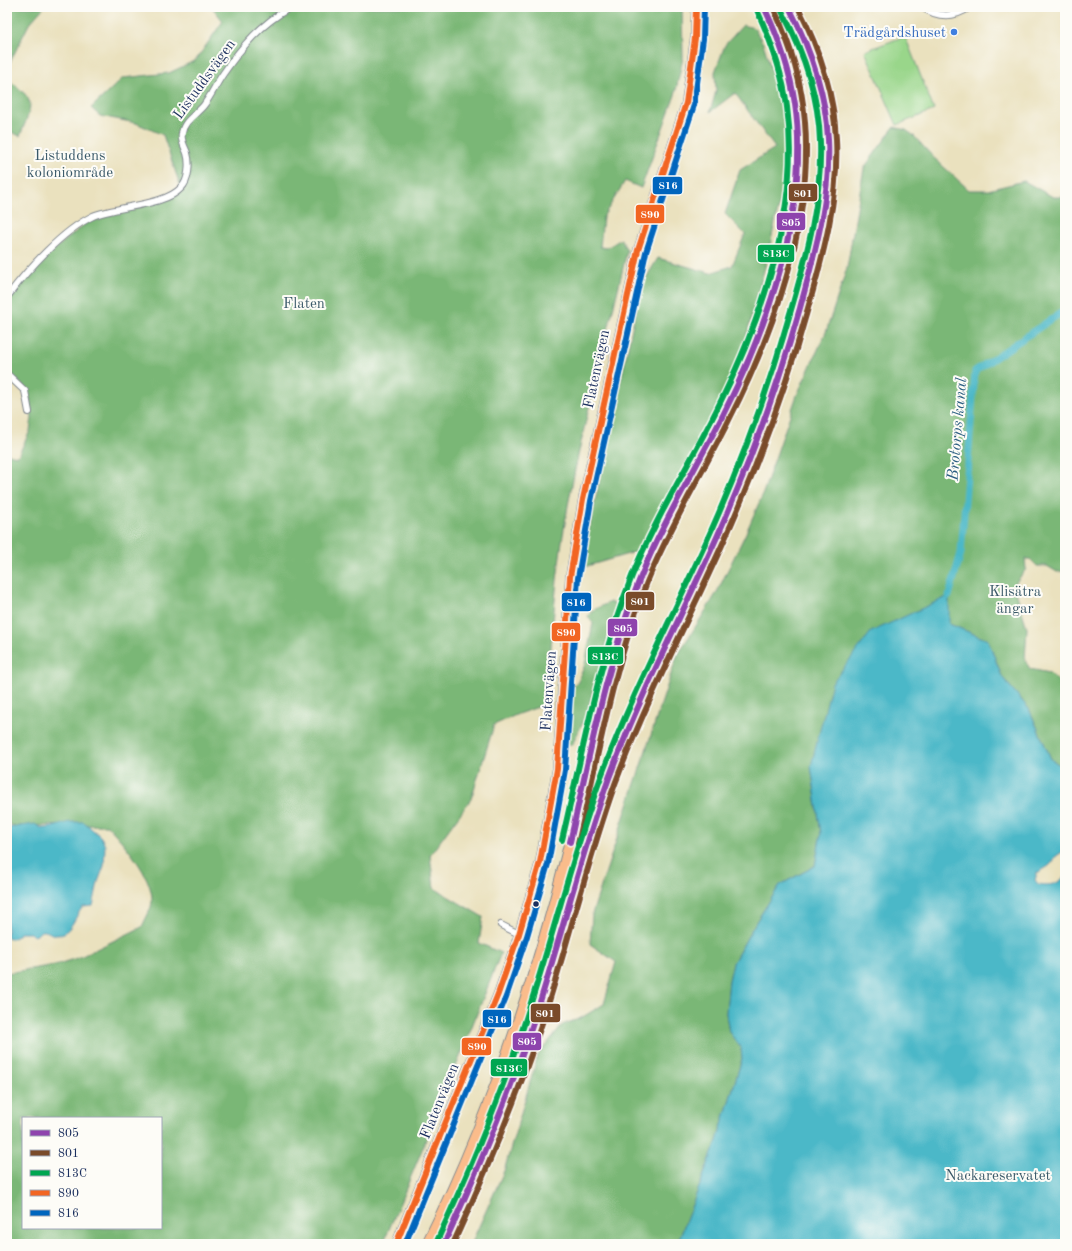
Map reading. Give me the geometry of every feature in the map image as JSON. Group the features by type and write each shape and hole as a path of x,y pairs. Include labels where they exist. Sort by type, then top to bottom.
{"highway":[{"path":"428,1244 476,1136 504,1064 530,987 555,905 608,677 627,614 652,552 736,389 755,341 778,271 794,200 798,157 798,133 791,82 776,34 764,7"},
{"path":"444,1244 481,1160 521,1059 544,990 594,823 623,743 663,648 712,548 739,487 770,405 798,315 812,262 824,205 828,140 818,78 801,31 789,7"}],"street":[{"name":"Listuddsvägen","path":"7,296 24,275 72,228 95,216 175,195 183,187 189,169 188,155 181,134 185,123 203,106 223,74 254,33 277,14 291,7"},
{"name":"Flatenvägen","path":"396,1244 480,1038 519,934 540,862 557,769 570,577 583,499 637,257 686,103 695,38 696,7"},
{"path":"922,7 929,12 950,16 970,7"},
{"path":"7,374 24,391 29,412"},
{"path":"501,925 519,934"}],"green space":[{"path":"7,7 44,7 29,24 7,68"},
{"name":"Flaten","path":"212,7 682,7 683,58 675,95 641,188 625,181 603,217 600,247 607,248 621,239 627,251 583,431 568,504 557,582 547,704 518,714 494,725 471,799 430,855 434,888 483,917 479,943 501,953 448,1087 383,1244 7,1244 7,973 55,965 80,957 142,927 150,911 152,901 148,881 142,870 129,850 107,825 16,826 7,824 7,454 18,456 30,431 32,418 30,399 23,386 7,372 7,300 21,282 57,247 85,224 102,217 175,195 182,191 163,135 136,123 100,116 91,108 123,78 169,73 196,60 223,21"},
{"path":"743,25 754,28 763,43 783,106 789,161 765,267 738,367 642,550 584,567 585,548 641,286 658,258 710,273 732,266 745,234 725,214 740,170 775,148 735,93 710,112 716,91 715,72 725,45"},
{"path":"905,36 934,110 897,125 865,51"},
{"path":"7,79 24,93 30,103 28,116 20,136 7,130"},
{"name":"Klisätra ängar","path":"894,127 906,130 913,135 933,157 969,190 988,190 1024,181 1053,197 1065,197 1065,571 1057,572 1047,566 1037,566 1030,559 1025,559 1026,569 1014,585 1027,628 1025,660 1030,669 1050,673 1065,688 1065,769 1051,759 1029,709 1002,677 988,640 949,624 811,766 821,833 815,866 780,885 756,922 733,963 729,981 726,1013 729,1032 741,1048 742,1059 717,1141 677,1244 471,1244 504,1171 538,1055 562,1025 581,1018 604,1004 616,962 590,944 592,914 677,656 716,594 762,496 797,395 826,332 847,268 864,168"},
{"path":"610,602 617,605 587,714 572,745 568,745 566,717 570,689 578,682 585,664 593,623 588,616 593,610"}],"water":[{"path":"949,596 949,624 988,640 1002,677 1029,709 1051,759 1065,769 1065,850 1055,857 1050,865 1037,873 1035,880 1038,884 1050,885 1056,883 1065,876 1065,1244 677,1244 717,1141 742,1059 741,1048 729,1032 726,1013 729,981 733,963 756,922 780,885 815,866 821,833 811,766 832,683 871,632"},
{"path":"70,822 84,822 101,837 105,845 104,866 98,882 93,906 83,907 69,929 60,934 55,935 41,931 37,935 33,936 30,933 20,933 13,939 7,937 7,828 35,824 39,827 48,828"}],"waterway":[{"name":"Brotorps kanal","path":"949,596 961,553 975,371 1065,310"}],"transit line":[{"name":"890","path":"396,1244 498,994 519,934 540,862 557,769 570,577 583,499 638,250 686,103 695,38 696,7"},
{"name":"816","path":"405,1244 506,997 527,936 548,864 565,770 578,578 591,501 646,252 694,105 703,39 704,7"},
{"name":"805","path":"570,842 608,677 627,613 648,559 668,517 723,415 740,380 770,304 782,264 791,223 797,183 798,143 795,104 790,79 779,42 764,7"},
{"name":"801","path":"578,844 607,712 635,614 656,561 746,386 775,313 787,276 803,198 806,160 805,122 801,92 794,63 785,35 773,7"},
{"name":"805","path":"444,1244 494,1129 527,1041 589,836 609,778 661,656 717,537 741,481 773,395 800,308 821,224 827,182 828,139 827,122 816,71 804,38 789,7"},
{"name":"801","path":"453,1244 503,1129 536,1041 555,983 596,841 615,784 653,692 723,543 748,485 790,368 814,287 825,245 833,203 836,139 835,122 829,88 813,38 798,7"},
{"name":"813C","path":"562,840 600,674 620,608 632,576 651,534 733,377 762,302 774,264 783,224 788,185 790,145 787,107 783,82 772,45 757,10"},
{"name":"813C","path":"437,1241 463,1184 509,1068 538,980 581,834 601,777 626,715 697,562 734,477 765,394 797,289 808,248 816,206 819,185 820,142 817,108 813,91 797,42 782,11"}],"place":[{"name":"Trädgårdshuset","path":"954,32"}],"park label":[{"name":"Listuddens koloniområde","path":"70,164"},
{"name":"Nackareservatet","path":"998,1175"}]}
